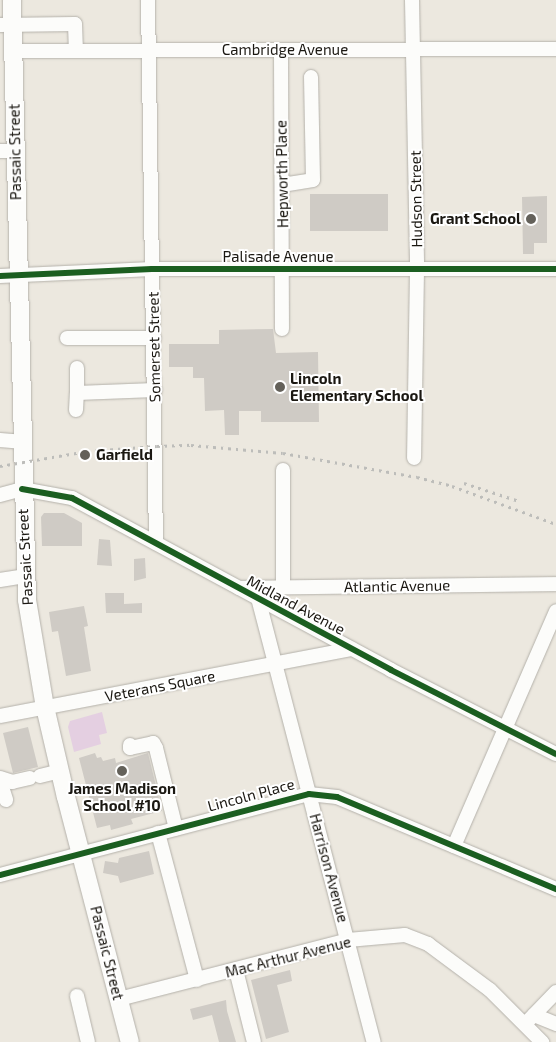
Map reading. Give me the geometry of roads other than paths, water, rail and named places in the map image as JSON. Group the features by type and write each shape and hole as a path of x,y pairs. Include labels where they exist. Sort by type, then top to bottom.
{"main road":[{"name":"Passaic Street","path":"12,0 6,24 13,51 8,151 9,276 21,442 25,576 45,707 130,1042"}],"street":[{"name":"Somerset Street","path":"148,0 156,543"},
{"name":"Hudson Street","path":"412,0 417,270 414,458"},
{"path":"6,24 76,24 76,50"},
{"name":"Cambridge Avenue","path":"13,51 556,49"},
{"name":"Hepworth Place","path":"281,50 282,329"},
{"path":"282,185 314,180 311,77"},
{"name":"Palisade Avenue","path":"9,276 152,269 556,269"},
{"path":"67,338 154,338"},
{"path":"76,410 77,368"},
{"path":"77,393 155,390"},
{"path":"0,440 21,442"},
{"path":"283,470 283,587"},
{"path":"0,495 22,489"},
{"name":"Midland Avenue","path":"22,489 72,498 352,649 504,729 556,754"},
{"path":"0,580 25,576"},
{"name":"Atlantic Avenue","path":"238,588 556,584"},
{"path":"258,598 275,664"},
{"path":"454,846 556,611"},
{"name":"Veterans Square","path":"0,716 352,649"},
{"name":"Harrison Avenue","path":"275,664 374,1042"},
{"path":"130,746 130,748 152,743 176,828"},
{"path":"6,800 0,779 12,782 60,771"},
{"name":"Lincoln Place","path":"0,874 309,794 336,797 556,889"},
{"path":"158,833 197,980"},
{"name":"Mac Arthur Avenue","path":"119,999 348,940 405,936 428,944 530,1019 542,1042"},
{"path":"236,970 254,1042"},
{"path":"530,1019 556,992"},
{"path":"77,996 88,1042"},
{"path":"530,1019 556,1024"}],"railway":[{"path":"0,466 88,451 157,446 191,445 283,453 417,477 452,486 556,524"},
{"path":"464,483 519,501"}],"place":[{"name":"Grant School","path":"531,219"},
{"name":"Lincoln Elementary School","path":"280,387"},
{"name":"Garfield","path":"85,455"},
{"name":"James Madison School #10","path":"122,771"}]}
